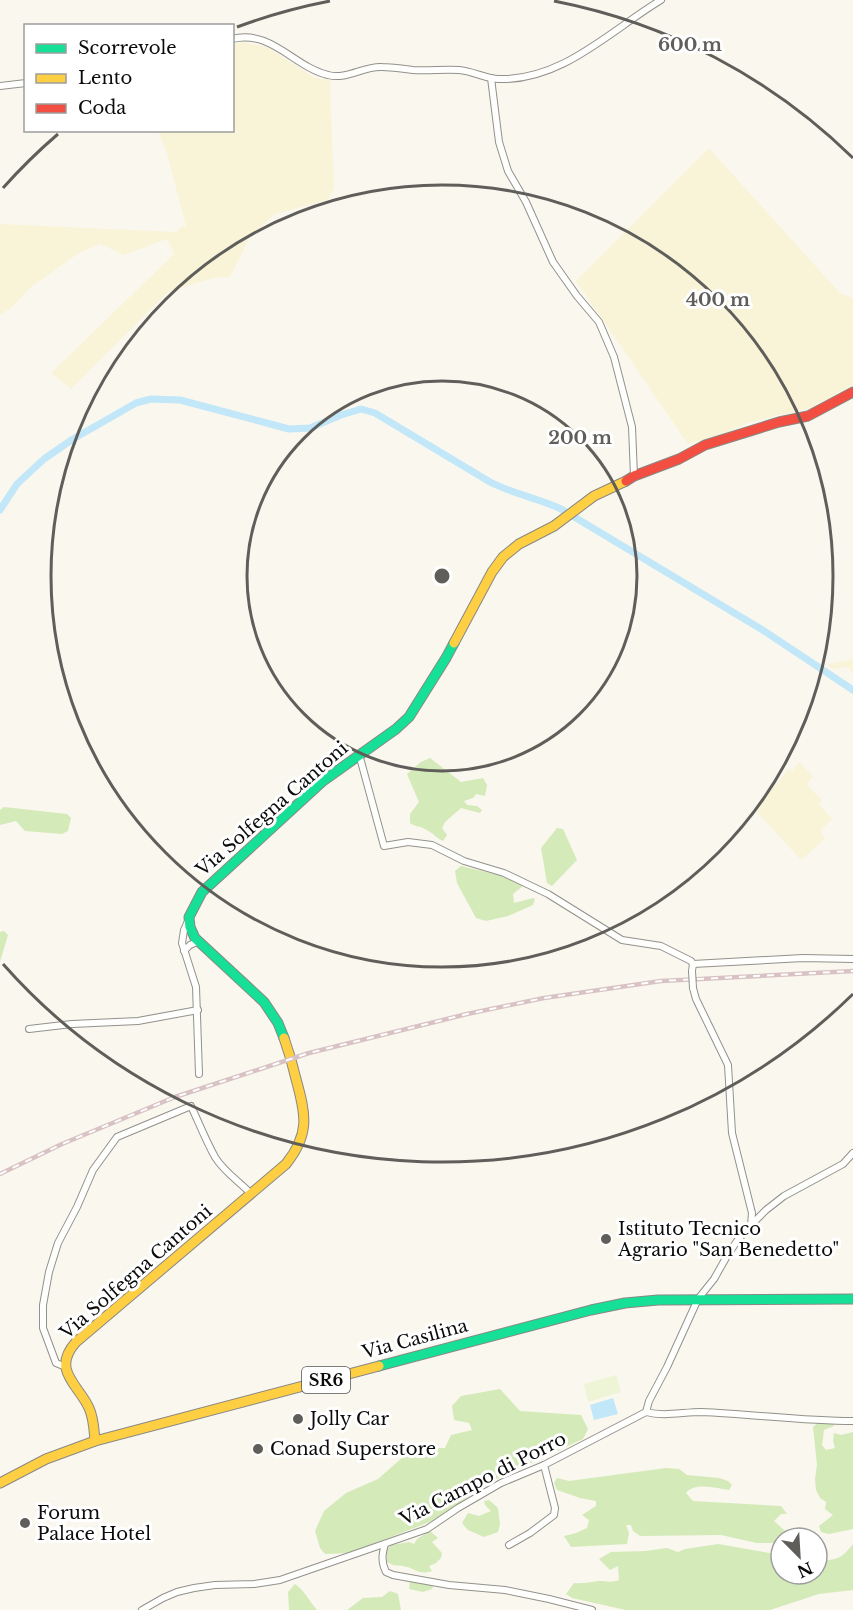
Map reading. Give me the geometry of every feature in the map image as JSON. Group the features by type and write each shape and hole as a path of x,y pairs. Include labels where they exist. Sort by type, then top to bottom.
{"street":[{"path":"234,39 255,38 274,45 313,69 330,76 344,76 379,66 413,70 459,70 498,79 515,78 554,68 589,49 661,0"},
{"path":"491,78 499,142 508,171 526,202 553,262 599,322 614,357 632,427 634,476"},
{"path":"0,86 24,83"},
{"name":"Via Solfegna Cantoni","path":"95,1441 92,1416 66,1371 67,1353 76,1342 286,1164 297,1150 304,1127 304,1106 278,1023 264,1002 195,938 190,927 189,917 202,892 323,781 396,729 409,717 446,658 492,572 503,557 519,544 554,526 594,496 634,476 679,459 705,445 779,422 808,416 853,392"},
{"path":"359,754 384,846 408,842 432,845 464,861 504,873 540,890 622,940 661,946 693,967 803,958 853,959"},
{"path":"189,917 182,943 196,987 199,1074"},
{"path":"184,951 199,941"},
{"path":"693,967 693,988 696,999 728,1065 732,1133 752,1213 751,1225"},
{"path":"29,1029 72,1024 138,1021 198,1010"},
{"path":"66,1367 56,1363 44,1328 43,1305 50,1272 58,1243 93,1170 117,1137 191,1106 216,1158 229,1174 251,1194"},
{"path":"853,1153 843,1164 784,1196 751,1225 698,1299 668,1367 649,1401 646,1412 654,1414 699,1412 853,1421"},
{"name":"Via Casilina","path":"0,1483 36,1463 95,1441 625,1303 698,1299 853,1299"},
{"name":"Via Campo di Porro","path":"142,1610 177,1592 215,1585 254,1584 280,1580 427,1529 458,1508 501,1484 544,1466 646,1412"},
{"path":"509,1545 554,1515 555,1508 544,1466"},
{"path":"385,1544 382,1556 383,1566 386,1572 393,1575 449,1585 505,1590 592,1610"}],"shaded area":[{"path":"242,42 267,47 315,78 330,80 334,188 328,200 275,214 250,237 230,277 213,278 168,292 71,389 51,373 174,254 167,239 124,255 100,244 79,253 31,287 11,308 0,315 0,224 176,232 182,226 186,227 167,153 158,132 234,132 234,44"},
{"path":"709,148 840,293 853,298 853,385 808,409 748,423 718,436 688,444 576,281"},
{"path":"853,659 853,674 848,667 832,669 828,664"},
{"path":"799,762 813,776 807,785 822,800 819,804 832,819 820,831 825,839 801,860 757,812 760,807 758,805 789,769 792,771"}],"green space":[{"path":"430,758 461,782 483,778 487,785 485,796 476,794 473,798 464,801 467,805 477,806 482,810 480,813 461,808 445,822 442,828 447,835 443,841 427,830 410,823 410,814 419,802 407,774 421,762"},
{"path":"4,807 67,814 71,818 68,831 62,834 25,831 16,821 0,825 0,810"},
{"path":"557,828 563,829 577,860 552,886 547,883 541,848"},
{"path":"461,866 511,878 523,886 513,894 514,903 533,898 535,899 533,905 508,916 486,921 476,918 457,883 455,871"},
{"path":"4,931 8,935 0,962 0,932"},
{"path":"616,1375 621,1392 588,1402 584,1384"},
{"path":"500,1389 520,1411 581,1415 588,1429 583,1439 492,1481 432,1521 350,1553 325,1554 320,1548 315,1531 324,1511 346,1493 378,1479 411,1450 445,1448 451,1435 472,1430 469,1423 454,1420 452,1406 461,1396"},
{"path":"821,1420 833,1422 834,1426 824,1430 822,1445 826,1450 835,1448 834,1433 841,1435 853,1432 853,1529 829,1534 829,1526 819,1526 833,1515 825,1509 826,1502 820,1498 816,1490 817,1465 813,1427"},
{"path":"666,1468 679,1469 687,1475 719,1478 732,1485 729,1490 706,1487 690,1490 686,1493 693,1501 781,1506 787,1514 781,1514 774,1521 780,1526 769,1526 769,1543 757,1543 721,1535 640,1536 633,1531 631,1525 626,1525 629,1533 627,1544 571,1547 564,1536 587,1528 589,1520 582,1515 596,1506 596,1501 557,1490 554,1483 557,1478 569,1481"},
{"path":"489,1500 498,1508 500,1524 498,1532 484,1537 468,1530 462,1523 468,1513 479,1516 491,1511 484,1501"},
{"path":"430,1531 438,1538 432,1542 442,1553 436,1563 429,1566 432,1571 421,1572 387,1562 386,1551 391,1545 409,1542 414,1544 417,1539"},
{"path":"718,1544 769,1553 769,1586 829,1586 829,1560 838,1558 853,1544 853,1590 819,1594 770,1610 626,1610 572,1598 566,1594 574,1583 619,1580 618,1566 610,1570 599,1559 611,1552 667,1548 678,1552"},
{"path":"410,1580 434,1584 432,1589 423,1592 409,1589"},
{"path":"295,1584 317,1610 289,1610 288,1592"},
{"path":"390,1591 398,1594 401,1610 347,1610 363,1598 382,1597"}],"water":[{"path":"613,1398 618,1414 594,1420 590,1405"}],"waterway":[{"path":"0,510 17,484 44,459 73,439 136,403 151,399 180,400 289,429 310,428 361,409 375,413 490,482 561,509 761,629 853,690"}],"railway":[{"path":"0,1174 62,1144 175,1097 309,1053 467,1014 544,998 661,981 853,971"}],"traffic: fast":[{"path":"284,1038 278,1023 264,1002 195,938 189,917 202,892 323,781 396,729 409,717 454,643"},
{"path":"379,1366 625,1303 658,1300 853,1299"}],"traffic: slow":[{"path":"454,643 492,572 503,557 519,544 554,526 594,496 626,481"},
{"path":"95,1441 91,1412 66,1369 69,1352 76,1342 286,1164 294,1153 302,1133 304,1114 284,1038"},
{"path":"0,1483 46,1459 95,1441 379,1366"}],"traffic: jam":[{"path":"626,481 679,459 705,445 779,422 808,416 853,392"}],"place":[{"name":"Istituto Tecnico Agrario \"San Benedetto\"","path":"606,1239"},
{"name":"Jolly Car","path":"298,1419"},
{"name":"Conad Superstore","path":"258,1449"},
{"name":"Forum Palace Hotel","path":"25,1523"}]}
